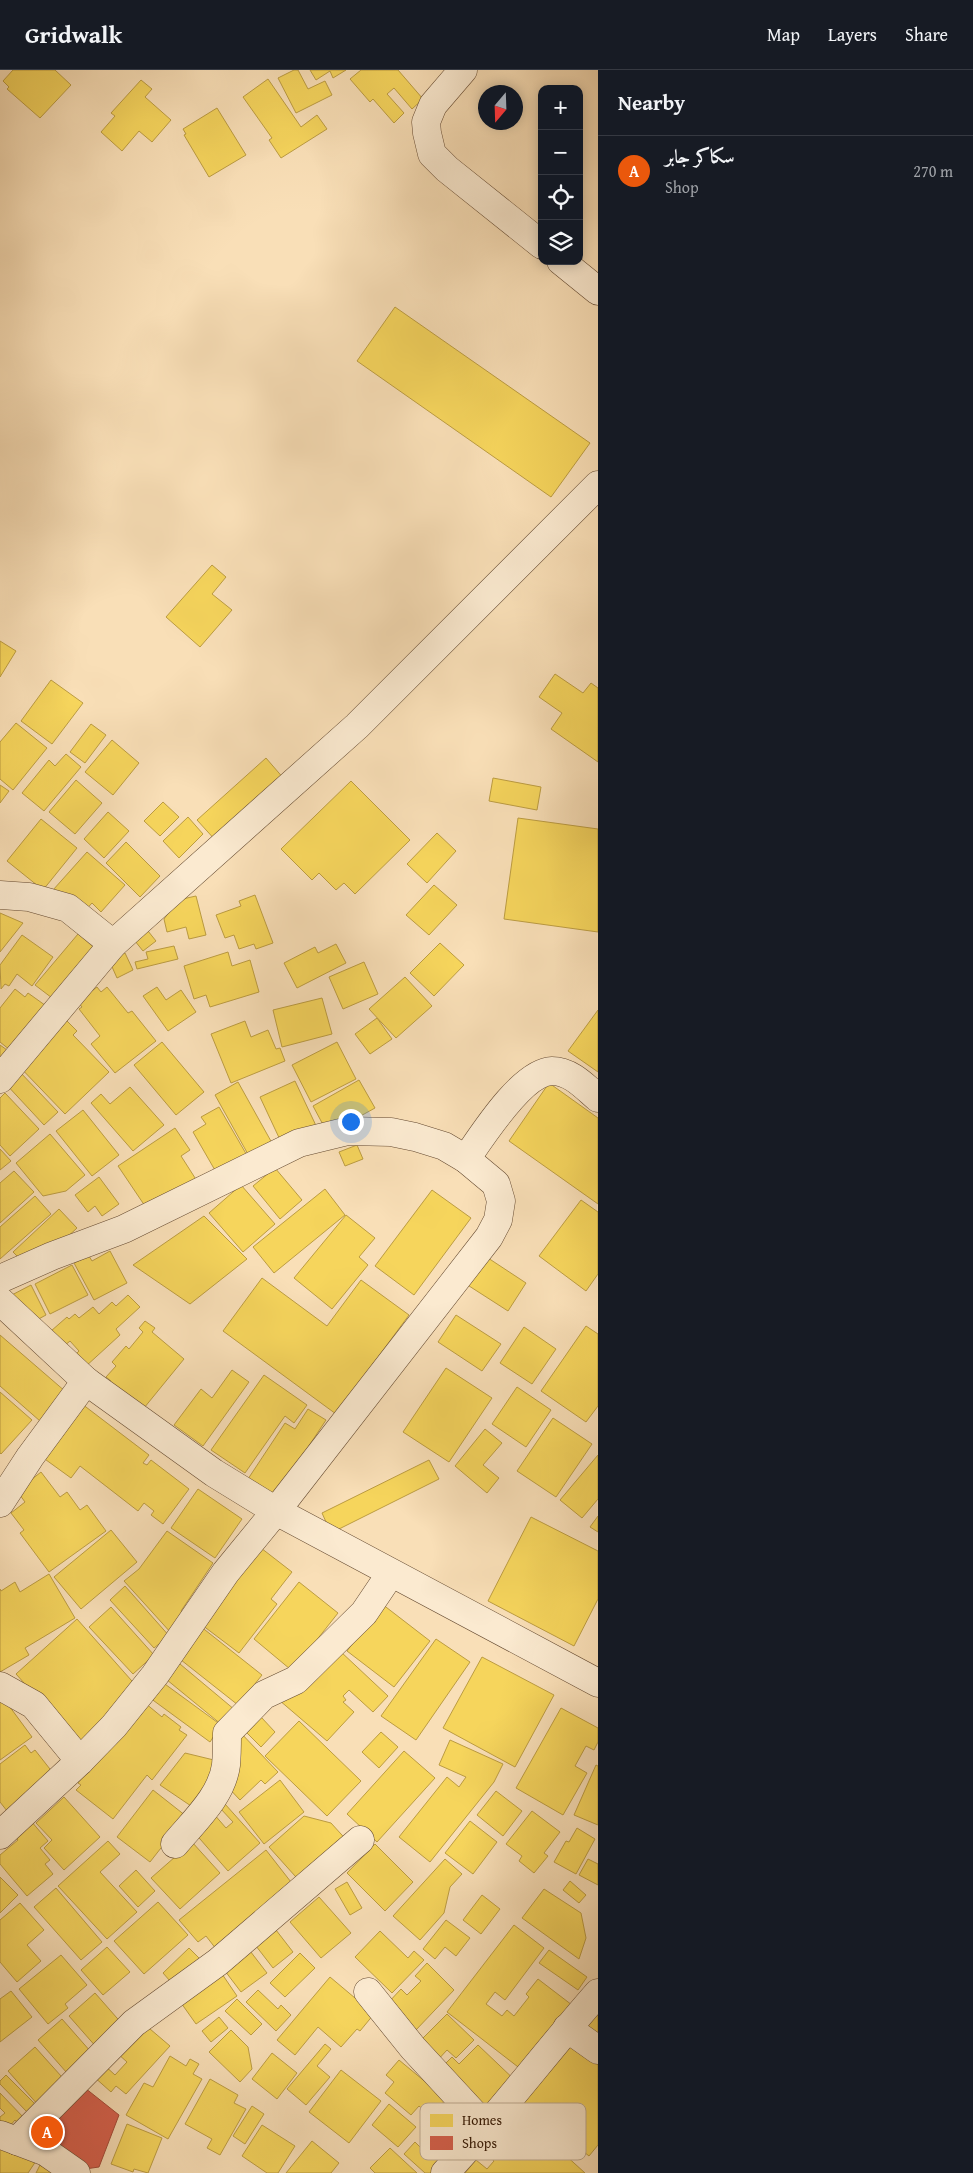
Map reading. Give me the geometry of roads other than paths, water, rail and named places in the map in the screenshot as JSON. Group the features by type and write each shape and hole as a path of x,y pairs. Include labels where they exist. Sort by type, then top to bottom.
{"street":[{"path":"463,70 433,105 426,122 426,133 432,154 447,169 538,242"},
{"path":"566,265 598,291"},
{"path":"0,1079 113,944 358,726 598,485"},
{"path":"0,895 29,897 68,908 113,944"},
{"path":"466,1159 496,1116 528,1081 538,1075 553,1071 571,1076 598,1098"},
{"path":"0,1279 52,1256 124,1229 299,1143 348,1131 391,1132 444,1146 466,1159 496,1184 501,1201 498,1220 489,1237 276,1512 226,1572 154,1675 114,1726 80,1761 0,1835"},
{"path":"4,1312 86,1381 214,1473 276,1512 598,1683"},
{"path":"0,1503 30,1457 86,1381"},
{"path":"175,1844 213,1798 221,1784 226,1766 227,1733 264,1695 296,1680 364,1613 391,1573"},
{"path":"0,1686 34,1705 80,1761"},
{"path":"76,2173 46,2152 9,2137 134,2023 218,1962 360,1840"},
{"path":"368,1992 413,2048 464,2103"},
{"path":"507,2103 567,2028 598,1993"},
{"path":"567,2028 598,2050"},
{"path":"445,2173 457,2160"}],"place":[{"name":"سكاكر جابر","path":"47,2132"}]}
